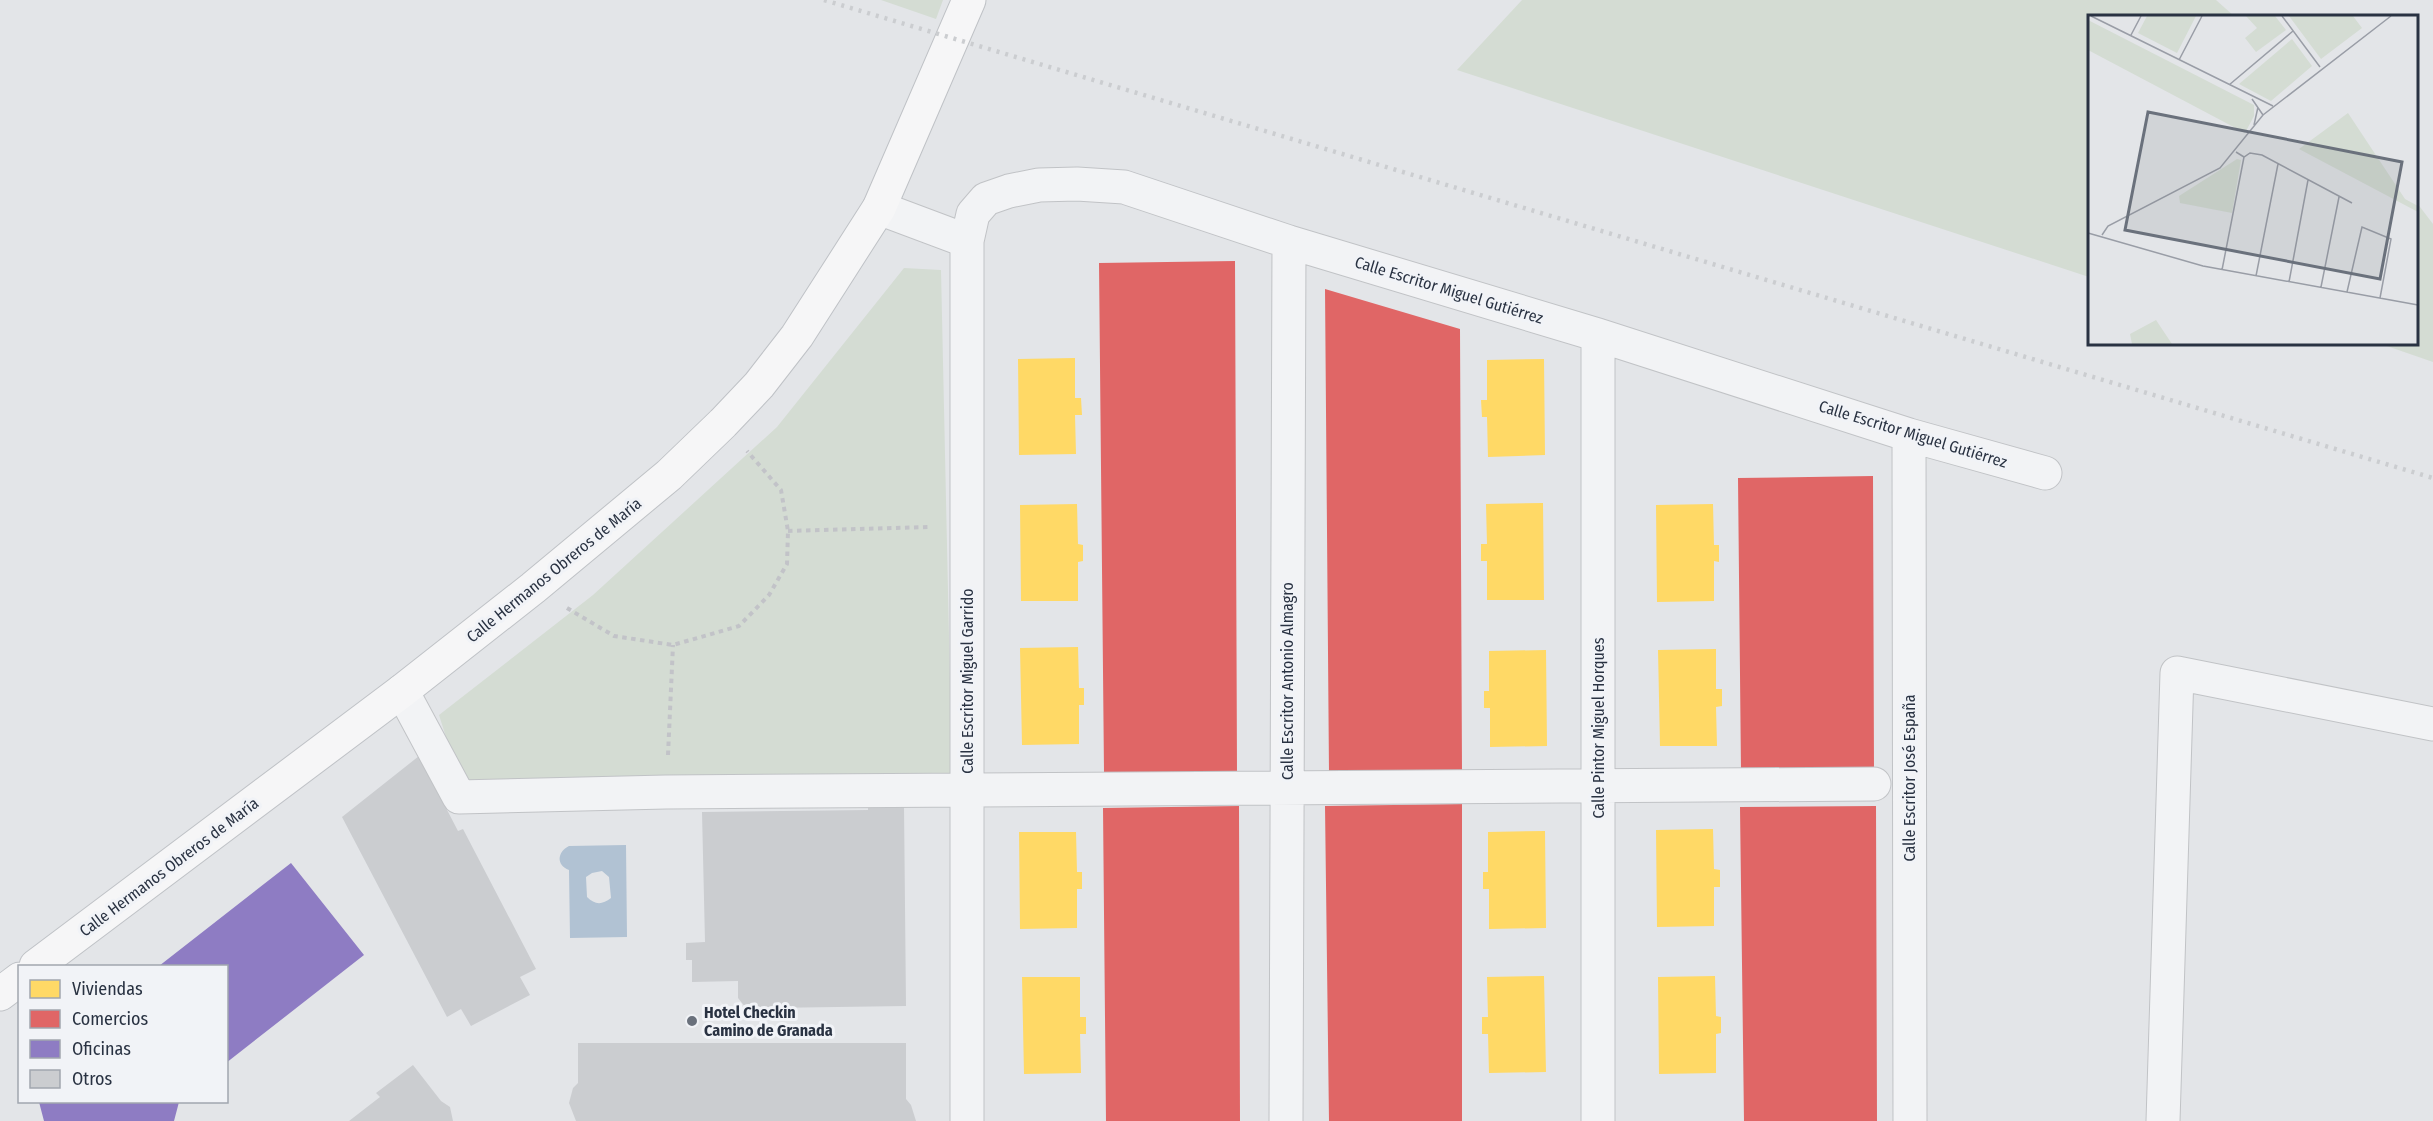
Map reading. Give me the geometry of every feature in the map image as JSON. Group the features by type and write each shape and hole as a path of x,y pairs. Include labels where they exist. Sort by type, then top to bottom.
{"main road":[{"name":"Calle Hermanos Obreros de María","path":"37,965 402,691 533,588 669,475 759,386 797,336 879,208 969,0"},
{"path":"0,994 18,980"}],"street":[{"name":"Calle Escritor Miguel Gutiérrez","path":"967,241 973,214 986,199 1009,191 1039,185 1077,184 1124,187 1289,242 1598,335 1909,435 2045,473"},
{"path":"879,208 967,241"},
{"name":"Calle Escritor Miguel Garrido","path":"967,241 967,1121"},
{"name":"Calle Escritor Antonio Almagro","path":"1286,1121 1289,242"},
{"name":"Calle Pintor Miguel Horques","path":"1598,335 1598,1121"},
{"name":"Calle Escritor José España","path":"1909,435 1910,1121"},
{"path":"2163,1121 2177,673 2433,724"},
{"path":"402,691 459,797 666,792 1874,784"}],"path":[{"path":"533,588 614,636 673,645 739,626 769,595 787,564 788,531 781,490 723,423"},
{"path":"788,531 968,526"},
{"path":"666,792 673,645"}],"shaded area":[{"path":"881,0 943,0 936,19"},
{"path":"1522,0 2216,0 2233,15 2088,15 2088,277 1457,70"},
{"path":"2418,204 2433,224 2433,362 2384,345 2418,345"},
{"path":"904,268 941,270 952,775 460,781 439,715 593,595 777,427"}],"water":[{"path":"626,845 627,937 570,938 569,870 560,862 560,855 569,846","holes":["602,871 609,877 611,898 599,903 587,897 586,877"]}],"building: Viviendas":[{"path":"1075,358 1075,398 1081,398 1082,415 1075,415 1076,454 1019,455 1018,359"},
{"path":"1544,359 1545,455 1488,457 1487,417 1482,417 1481,400 1487,400 1487,360"},
{"path":"1543,503 1544,600 1487,600 1487,561 1481,561 1481,544 1487,544 1486,504"},
{"path":"1077,504 1078,544 1083,545 1083,561 1078,562 1078,601 1021,601 1020,505"},
{"path":"1713,504 1714,545 1719,545 1719,562 1714,561 1714,601 1657,602 1656,505"},
{"path":"1078,647 1079,688 1084,688 1084,705 1079,705 1079,744 1022,745 1020,648"},
{"path":"1716,649 1716,689 1722,689 1722,706 1716,707 1717,746 1660,746 1658,650"},
{"path":"1546,650 1547,746 1490,747 1490,708 1484,708 1484,691 1489,691 1489,651"},
{"path":"1713,829 1714,869 1720,870 1720,887 1714,887 1714,926 1657,927 1656,830"},
{"path":"1545,831 1546,928 1489,929 1489,889 1483,889 1483,872 1488,872 1488,832"},
{"path":"1019,832 1076,832 1077,872 1082,872 1082,889 1077,889 1077,928 1020,929"},
{"path":"1544,976 1546,1072 1489,1073 1488,1034 1482,1034 1482,1017 1488,1017 1487,977"},
{"path":"1715,976 1716,1016 1721,1017 1721,1033 1716,1034 1716,1073 1659,1074 1658,977"},
{"path":"1022,977 1080,977 1080,1017 1086,1017 1086,1034 1080,1034 1081,1073 1024,1074"}],"building: Comercios":[{"path":"1235,261 1237,772 1104,772 1099,263"},
{"path":"1325,289 1460,329 1462,772 1329,773"},
{"path":"1873,476 1874,770 1741,771 1738,478"},
{"path":"1462,804 1462,1121 1329,1121 1325,806"},
{"path":"1239,806 1240,1121 1106,1121 1103,808"},
{"path":"1876,806 1877,1121 1744,1121 1740,807"}],"building: Oficinas":[{"path":"291,863 364,955 228,1061 228,965 160,965"},
{"path":"39,1103 179,1103 174,1121 44,1121"}],"building: Otros":[{"path":"419,756 458,831 463,829 536,969 520,977 530,995 471,1026 461,1009 447,1017 342,817"},
{"path":"868,806 904,806 906,1006 768,1008 768,1013 750,1013 738,998 738,981 692,982 692,960 686,960 686,943 705,942 702,812 868,810"},
{"path":"578,1043 906,1043 906,1099 911,1105 916,1121 576,1121 569,1103 573,1088 578,1083"},
{"path":"413,1065 441,1101 450,1107 453,1121 349,1121 380,1097 376,1093"}],"railway":[{"path":"824,0 2433,478"}],"place":[{"name":"Hotel Checkin Camino de Granada","path":"692,1021"}]}
